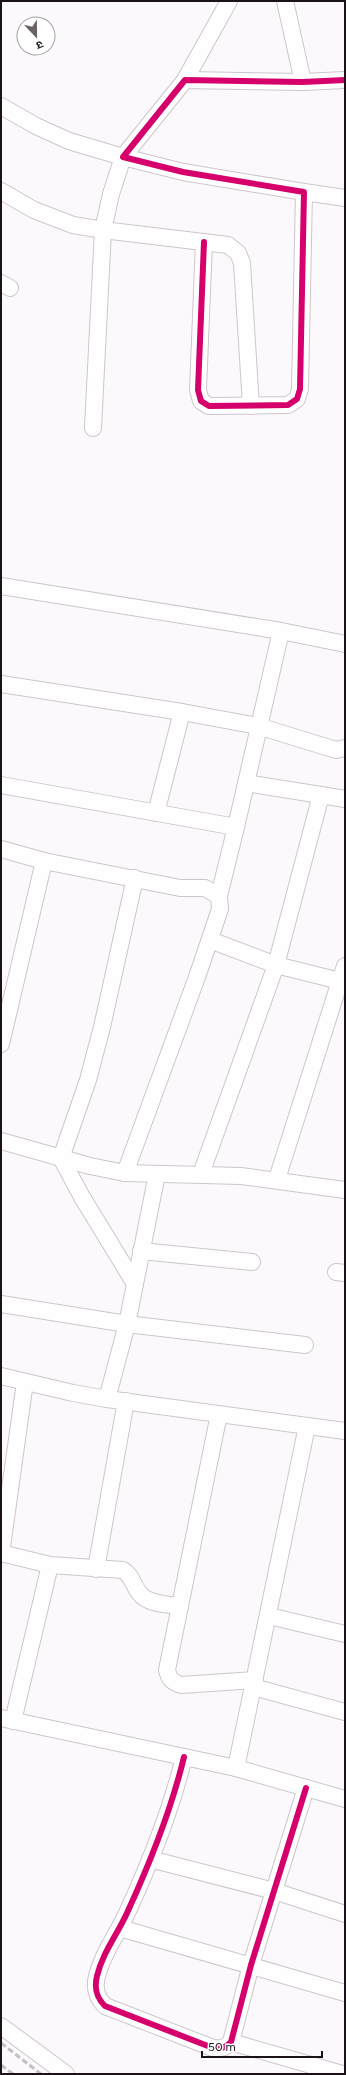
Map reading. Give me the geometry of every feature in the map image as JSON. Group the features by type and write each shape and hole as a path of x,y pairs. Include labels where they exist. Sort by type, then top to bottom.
{"street":[{"path":"93,428 102,230 111,194 124,157 185,80 229,1"},
{"path":"285,1 303,82"},
{"path":"185,80 303,82 345,80"},
{"path":"1,106 36,126 69,141 124,157 183,172 345,198"},
{"path":"1,191 41,213 73,225 102,230 228,245 238,253 242,263 251,406"},
{"path":"204,242 198,390 201,401 209,406 288,405 297,399 300,389 304,192"},
{"path":"1,586 281,631 345,644"},
{"path":"125,1173 220,909 219,896 281,631"},
{"path":"1,684 182,712 258,726 336,750 345,748"},
{"path":"156,813 182,712"},
{"path":"246,783 345,799"},
{"path":"1,785 236,827"},
{"path":"201,1174 276,965 321,796"},
{"path":"1,849 44,861 180,888 205,888 219,896"},
{"path":"1,1044 7,991 44,861"},
{"path":"135,878 94,1057 61,1158 82,1197 135,1284"},
{"path":"210,940 276,965 342,973 277,1179"},
{"path":"1,1141 61,1158 125,1173 201,1174 277,1179 345,1190"},
{"path":"107,1399 127,1324 157,1174"},
{"path":"142,1251 252,1262"},
{"path":"1,1304 127,1324 306,1345"},
{"path":"1,1376 73,1393 107,1399 345,1431"},
{"path":"25,1382 1,1554 50,1565 123,1570 128,1574 141,1596 148,1601 180,1607"},
{"path":"96,1569 126,1401"},
{"path":"219,1414 166,1670 173,1682 181,1685 254,1684 345,1712"},
{"path":"236,1768 269,1616 307,1426"},
{"path":"50,1565 7,1719 236,1768 345,1799"},
{"path":"269,1616 345,1634"},
{"path":"184,1757 170,1808 120,1928 102,1957 95,1989 98,1999 105,2006 213,2048 220,2048 231,2042 251,1965 306,1788"},
{"path":"150,1859 274,1891 345,1914"},
{"path":"120,1928 345,1993"},
{"path":"1,2026 66,2074"},
{"path":"231,2042 342,2074"}],"railway":[{"path":"1,2043 41,2074"},
{"path":"1,2065 13,2074"}],"cycle path":[{"path":"204,242 198,390 201,401 209,406 288,405 297,399 300,389 304,192 183,172 123,157 185,80 303,82 345,80"},
{"path":"184,1757 173,1797 159,1836 127,1913 106,1951 97,1976 96,1988 98,1996 105,2006 213,2048 223,2048 231,2042 251,1965 306,1788"}]}
